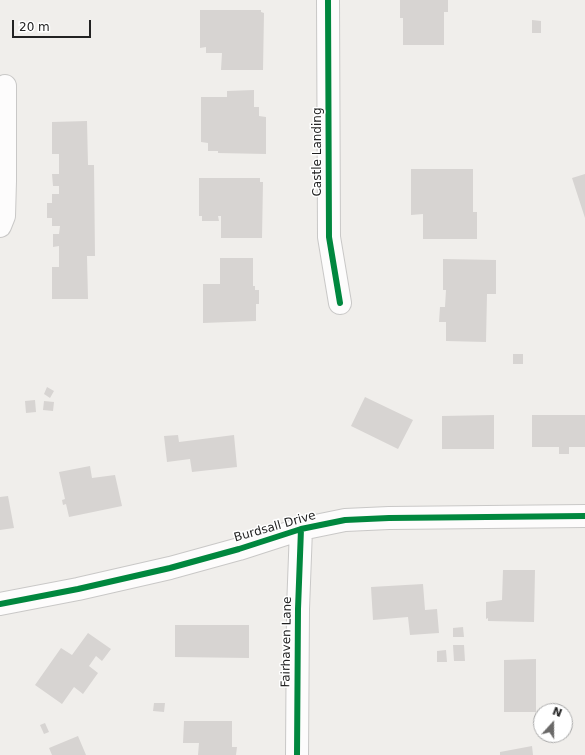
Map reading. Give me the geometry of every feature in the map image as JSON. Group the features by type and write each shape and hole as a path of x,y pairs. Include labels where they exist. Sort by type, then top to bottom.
{"street":[{"name":"Castle Landing","path":"328,0 329,237 340,303"},
{"path":"0,226 4,216 3,181 5,86"},
{"name":"Burdsall Drive","path":"0,604 78,589 170,568 240,550 301,529 345,520 389,518 585,516"},
{"name":"Fairhaven Lane","path":"297,755 298,609 301,529"}],"building":[{"path":"400,0 448,0 448,12 444,12 444,45 403,45 403,18 400,18"},
{"path":"200,10 261,10 261,12 264,13 263,70 221,70 222,53 206,53 206,47 200,48"},
{"path":"532,20 541,21 541,33 532,33"},
{"path":"254,90 254,107 259,107 259,116 266,117 266,154 218,153 218,151 208,151 208,143 201,142 201,97 227,97 227,91"},
{"path":"87,121 88,165 94,165 95,256 87,256 88,299 52,299 52,267 59,267 59,246 53,247 53,234 59,234 60,226 52,226 52,218 47,218 47,203 52,203 52,194 59,194 59,186 53,186 52,174 59,174 59,154 52,154 52,122"},
{"path":"411,169 473,169 473,212 477,212 477,239 423,239 423,214 411,215"},
{"path":"585,174 585,218 572,178"},
{"path":"199,178 260,178 260,182 263,182 262,238 221,238 221,216 218,216 219,221 202,221 202,216 199,216"},
{"path":"220,258 253,258 253,286 255,286 255,290 259,290 259,304 256,304 256,321 203,323 203,284 220,284"},
{"path":"443,259 496,260 496,294 487,294 486,342 446,341 446,322 439,322 440,307 445,307 446,290 443,290"},
{"path":"513,354 523,354 523,364 513,364"},
{"path":"47,387 54,391 50,398 44,394"},
{"path":"365,397 413,420 398,449 351,426"},
{"path":"35,400 36,412 26,413 25,401"},
{"path":"44,401 54,402 53,411 43,410"},
{"path":"494,415 494,449 442,449 442,416"},
{"path":"532,415 585,415 585,447 569,447 569,454 559,454 559,447 532,447"},
{"path":"178,435 179,442 234,435 237,467 192,472 190,459 167,462 164,436"},
{"path":"90,466 92,478 115,475 122,506 69,517 66,504 63,505 62,500 65,499 59,472"},
{"path":"8,496 14,528 0,530 0,497"},
{"path":"503,570 535,570 534,622 488,621 488,618 486,619 486,602 502,600"},
{"path":"423,584 425,610 437,609 439,633 410,635 408,617 373,620 371,587"},
{"path":"175,625 249,625 249,658 175,657"},
{"path":"463,627 464,637 453,637 453,628"},
{"path":"88,633 111,649 102,661 96,656 89,666 98,673 83,694 74,687 62,704 35,685 61,648 72,655"},
{"path":"453,645 464,645 465,661 454,661"},
{"path":"446,650 447,662 437,662 437,651"},
{"path":"536,659 536,703 533,703 533,712 504,712 504,660"},
{"path":"154,703 165,703 164,712 153,711"},
{"path":"184,721 232,721 232,747 237,747 236,755 198,755 199,743 183,743"},
{"path":"45,723 49,732 44,734 40,725"},
{"path":"78,736 86,755 52,755 49,748"},
{"path":"532,746 533,755 500,755 500,752"}],"cycle path":[{"path":"328,0 329,237 340,303"},
{"path":"0,604 78,589 170,568 239,549 301,529 345,520 389,518 585,516"},
{"path":"297,755 298,609 301,529"}]}
